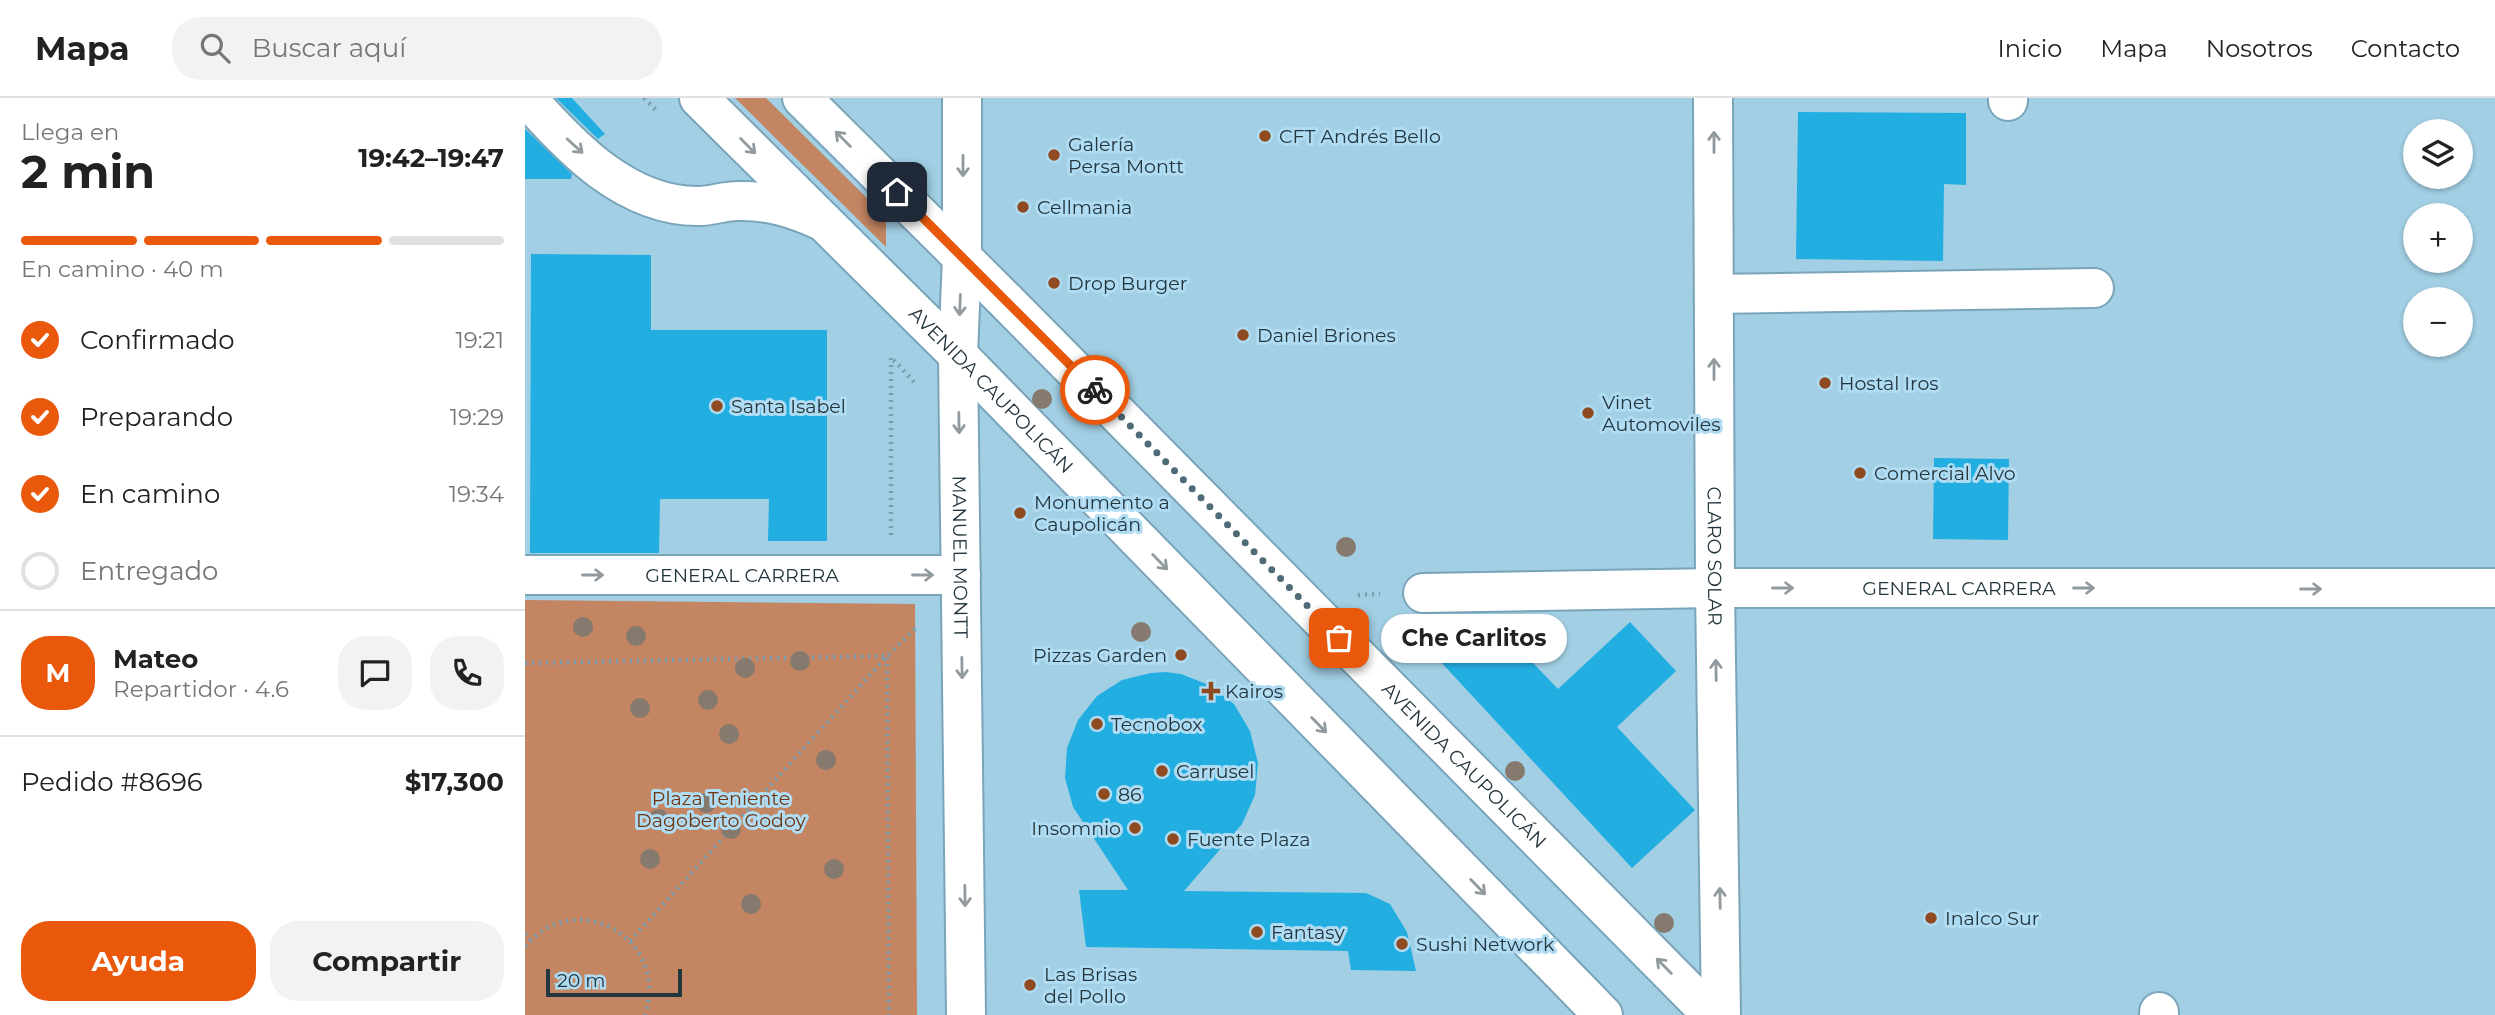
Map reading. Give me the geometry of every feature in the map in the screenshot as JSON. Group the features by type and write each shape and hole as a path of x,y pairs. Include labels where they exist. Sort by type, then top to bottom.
{"main road":[{"path":"527,98 546,120 607,176 631,189 657,199 689,205 734,201 767,202 797,209 824,222"},
{"name":"AVENIDA CAUPOLICÁN","path":"699,98 958,355 1603,1015"},
{"name":"AVENIDA CAUPOLICÁN","path":"802,98 962,256 1712,1015"},
{"name":"MANUEL MONTT","path":"963,98 958,355 943,575 966,1015"},
{"name":"CLARO SOLAR","path":"1713,98 1715,588 1721,1015"},
{"path":"1714,294 2094,288"},
{"name":"GENERAL CARRERA","path":"525,575 943,575"},
{"name":"GENERAL CARRERA","path":"1423,593 1715,588 2495,588"}],"path":[{"path":"919,386 891,357 891,560 925,560 943,575"},
{"path":"525,663 887,656"},
{"path":"630,941 887,656"},
{"path":"887,656 889,1015"},
{"path":"525,946 553,925 580,919 607,925 630,941 638,951 648,977 649,998 645,1015"},
{"path":"525,934 530,940"}],"green space":[{"path":"735,98 766,98 886,217 886,247"},
{"name":"Plaza Teniente Dagoberto Godoy","path":"525,600 915,604 917,1015 525,1015"}],"building":[{"path":"556,98 572,98 605,134 598,139"},
{"path":"1798,112 1966,113 1966,185 1944,184 1943,261 1796,259"},
{"path":"525,129 572,174 571,179 525,179"},
{"path":"531,254 651,255 651,330 827,330 827,541 768,541 769,499 660,499 659,553 530,553"},
{"path":"1934,458 2009,459 2008,540 1933,539"},
{"path":"1486,614 1558,689 1630,622 1676,671 1617,727 1695,810 1632,868 1438,659"},
{"path":"1166,672 1181,674 1209,685 1234,704 1250,731 1258,763 1255,795 1242,824 1184,891 1366,893 1390,904 1407,932 1416,971 1351,970 1348,951 1086,947 1079,890 1128,890 1073,807 1065,778 1067,748 1078,720 1097,696 1122,680"}],"way so far":[{"path":"1095,390 1339,638"}],"place":[{"name":"CFT Andrés Bello","path":"1265,136"},
{"name":"Galería Persa Montt","path":"1054,155"},
{"name":"Cellmania","path":"1023,207"},
{"name":"Drop Burger","path":"1054,283"},
{"name":"Daniel Briones","path":"1243,335"},
{"name":"Hostal Iros","path":"1825,383"},
{"name":"Santa Isabel","path":"717,406"},
{"name":"Vinet Automoviles","path":"1588,413"},
{"name":"Comercial Alvo","path":"1860,473"},
{"name":"Monumento a Caupolicán","path":"1020,513"},
{"name":"Che Carlitos","path":"1339,638"},
{"name":"Pizzas Garden","path":"1181,655"},
{"name":"Kairos","path":"1211,691"},
{"name":"Tecnobox","path":"1097,724"},
{"name":"Carrusel","path":"1162,771"},
{"name":"86","path":"1104,794"},
{"name":"Insomnio","path":"1135,828"},
{"name":"Fuente Plaza","path":"1173,839"},
{"name":"Inalco Sur","path":"1931,918"},
{"name":"Fantasy","path":"1257,932"},
{"name":"Sushi Network","path":"1402,944"},
{"name":"Las Brisas del Pollo","path":"1030,985"}],"route":[{"path":"897,192 1095,390"}]}
